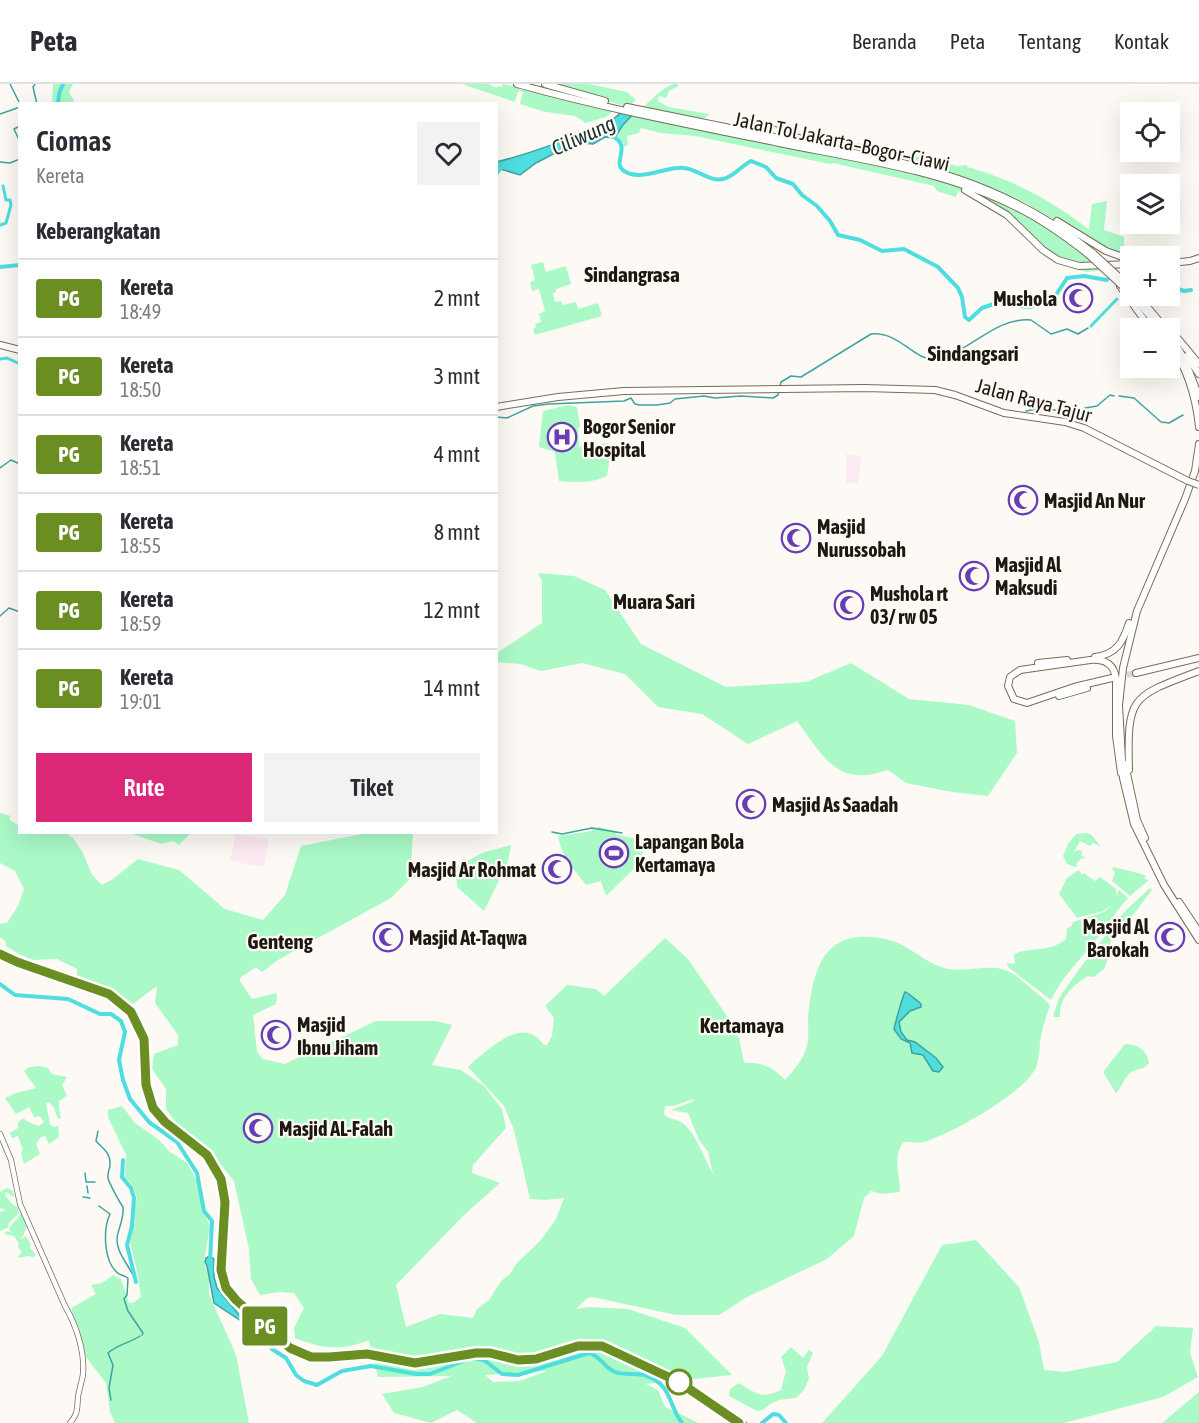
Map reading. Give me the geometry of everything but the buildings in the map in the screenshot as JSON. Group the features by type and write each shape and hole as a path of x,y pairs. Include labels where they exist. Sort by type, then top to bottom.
{"highway":[{"name":"Jalan Tol Jakarta–Bogor–Ciawi","path":"518,86 546,88 647,114 905,168 983,192 1012,205 1091,254 1120,284"},
{"name":"Jalan Tol Jakarta–Bogor–Ciawi","path":"647,114 667,116 912,165 991,191 1045,218 1120,279"},
{"path":"667,116 702,120"},
{"path":"763,126 825,147"},
{"path":"931,175 966,190 1002,211 1047,253 1058,260 1085,267 1120,263"},
{"path":"991,191 1031,205 1120,257"},
{"path":"1180,260 1198,258"},
{"path":"1110,274 1120,284"},
{"path":"1142,306 1152,318"},
{"path":"1143,306 1158,318"},
{"path":"1180,343 1199,364"},
{"path":"0,345 18,350"},
{"path":"1180,352 1199,397"},
{"path":"1187,356 1199,374"},
{"path":"1180,361 1192,388 1199,427"},
{"name":"Jalan Raya Tajur","path":"498,407 558,397 612,392 903,388 941,391 1004,413 1065,422 1088,429 1199,485"},
{"path":"1119,698 1131,630 1192,479 1199,444"},
{"path":"1119,698 1140,612 1188,500 1199,468"},
{"path":"1152,574 1141,594 1122,643 1114,651 1101,656 1023,665 1009,674 1005,686 1012,702 1027,706 1112,680 1074,687 1027,703 1014,699 1008,686 1010,677 1020,669 1101,660 1109,663 1115,672 1126,777 1134,824 1183,917 1199,940"},
{"path":"1136,675 1199,659"},
{"path":"1126,777 1119,764 1122,735 1134,705 1146,694 1199,671"},
{"path":"1152,858 1199,932"}],"main road":[{"path":"0,1134 11,1160 20,1204 61,1298 73,1319 81,1351 83,1375 78,1408 69,1423"}],"shaded area":[{"path":"846,454 861,457 858,483 846,483"},
{"path":"236,834 269,839 264,866 241,864 241,862 230,860"}],"green space":[{"path":"53,84 73,84 69,92 74,102 52,102"},
{"path":"462,84 489,84 496,88 503,84 519,87 519,90 530,90 613,111 606,117 586,123 575,116 545,112 520,104 523,92 518,91 515,102"},
{"path":"545,84 589,84 627,92 636,100 629,107"},
{"path":"673,84 679,86 669,91 666,98 659,96 658,101 668,107 710,114 702,120 639,110"},
{"path":"634,113 839,155 946,181 976,195 978,193 1012,205 1040,221 1106,270 1086,272 1053,261 1004,216 989,209 990,206 973,200 972,196 959,192 959,189 956,197 937,191 934,186 833,163 695,136 661,133 641,128 639,133 627,136 628,145 623,147 623,143 617,137 622,126"},
{"path":"773,128 856,146 858,143 957,166 967,165 967,167 999,177 1031,192 1062,210 1089,230 1092,204 1107,201 1104,230 1124,237 1124,246 1120,246 1120,257 1116,256 1024,202 771,130"},
{"path":"543,262 546,272 566,266 571,284 556,289 553,293 555,302 561,301 563,305 576,302 578,309 598,303 602,316 535,335 533,329 536,328 535,324 541,322 539,314 545,311 539,289 532,291 530,282 535,280 531,265"},
{"path":"568,405 577,407 580,427 578,427 579,447 607,443 609,463 607,476 584,482 559,481 555,452 539,447 543,411"},
{"path":"538,573 574,576 605,590 641,644 726,687 806,682 851,663 909,699 969,705 1015,721 1017,753 988,796 952,792 906,783 888,770 871,775 844,772 824,757 797,721 748,744 702,714 658,707 625,674 582,663 541,671 520,664 498,662 498,652 542,623 542,581"},
{"path":"0,813 11,816 9,819 18,825 18,834 67,834 73,838 82,851 92,875 102,885 138,859 179,870 225,909 263,920 285,895 301,846 362,834 413,834 411,867 419,876 410,879 391,898 278,960 262,972 256,967 240,978 252,999 277,993 276,1004 253,1015 257,1052 263,1059 285,1064 376,1021 436,1021 452,1025 432,1065 461,1070 484,1086 502,1109 506,1128 473,1165 472,1173 500,1183 464,1215 396,1285 406,1327 440,1314 473,1318 477,1309 489,1300 501,1281 541,1240 556,1219 564,1198 530,1199 514,1130 504,1106 468,1067 497,1043 518,1033 531,1034 547,1045 552,1036 554,1018 545,1006 567,985 596,989 604,996 665,938 688,959 729,1019 739,1038 744,1063 766,1066 785,1080 801,1060 807,1046 810,1000 818,968 825,955 835,945 848,939 864,937 893,941 946,969 999,968 1016,975 1050,1005 1042,1032 1036,1067 1029,1077 1004,1099 954,1129 924,1142 904,1142 897,1159 900,1192 882,1194 871,1191 864,1198 854,1236 827,1259 747,1297 719,1315 676,1315 592,1297 586,1299 576,1309 589,1307 628,1309 685,1328 732,1375 646,1384 658,1390 665,1407 699,1423 477,1423 457,1410 431,1423 394,1413 382,1394 423,1387 451,1376 378,1377 369,1340 350,1346 332,1347 295,1338 294,1328 304,1308 294,1293 279,1292 260,1295 251,1279 249,1249 234,1181 207,1151 190,1138 166,1109 166,1089 152,1069 154,1054 178,1045 178,1035 155,1003 157,986 130,1006 109,988 77,975 77,969 57,959 33,960 6,946 5,941 0,937 0,924 7,923 18,906 24,889 15,871 0,863","holes":["694,1099 692,1102 671,1110 688,1113 699,1140 708,1152 713,1174 691,1132 681,1122 664,1114 665,1106 673,1106","547,1371 520,1381 493,1382 485,1375"]},
{"path":"599,827 622,833 616,833 617,835 638,839 644,844 641,862 606,896 601,881 586,885 572,868 565,857 558,836 592,831 591,829"},
{"path":"133,834 190,834 179,845 173,841 161,844"},
{"path":"1076,834 1092,835 1100,846 1093,843 1090,846 1080,841 1074,852 1082,851 1081,856 1086,857 1076,864 1078,867 1067,864 1063,856 1068,844"},
{"path":"511,845 508,862 484,911 457,887 456,867 482,853"},
{"path":"1114,867 1145,875 1145,879 1149,880 1130,896 1112,881"},
{"path":"1079,870 1082,875 1084,873 1095,881 1100,877 1116,889 1116,893 1120,897 1117,892 1119,890 1128,898 1067,975 1051,1000 1008,967 1007,963 1015,964 1014,954 1059,944 1066,939 1067,928 1071,927 1073,922 1104,912 1114,904 1103,911 1077,918 1059,894 1067,878"},
{"path":"1150,888 1152,890 1129,920 1119,925 1111,940 1104,969 1094,977 1088,976 1072,988 1064,998 1060,1017 1053,1017 1059,998 1080,968 1124,912"},
{"path":"1125,1044 1141,1049 1149,1063 1129,1074 1116,1093 1103,1072"},
{"path":"29,1067 48,1068 52,1074 67,1077 62,1085 67,1096 59,1101 61,1118 58,1119 54,1108 49,1102 46,1103 50,1124 53,1127 58,1126 59,1137 49,1144 45,1136 41,1137 36,1144 40,1154 24,1164 21,1152 23,1150 18,1136 12,1138 10,1133 18,1128 18,1122 24,1118 39,1126 44,1122 40,1116 34,1117 29,1107 16,1114 5,1098 36,1088 24,1071"},
{"path":"122,1106 135,1123 187,1163 197,1181 203,1211 210,1226 204,1262 209,1279 209,1294 236,1355 249,1423 115,1423 110,1412 106,1383 86,1357 71,1308 96,1294 91,1285 102,1283 113,1275 121,1279 129,1303 141,1297 130,1242 137,1198 132,1185 125,1177 126,1155 108,1117 108,1110"},
{"path":"7,1188 13,1191 14,1197 6,1192 5,1195 12,1204 18,1207 19,1213 8,1224 9,1227 0,1231 0,1212 6,1210 0,1208 0,1192"},
{"path":"22,1210 26,1227 22,1238 18,1236 22,1239 26,1236 35,1257 18,1258 22,1253 18,1246 19,1243 14,1236 4,1234 6,1231 13,1233 9,1230"},
{"path":"976,1240 1019,1287 1039,1342 1044,1370 1065,1372 1117,1362 1156,1326 1193,1328 1190,1353 1198,1377 1163,1397 1064,1423 822,1423 882,1356 942,1245"},
{"path":"791,1347 803,1358 809,1350 813,1353 807,1367 809,1379 804,1390 796,1398 779,1400 757,1411 729,1396 730,1389 739,1383 764,1395 781,1390 786,1371 781,1357"},
{"path":"1199,1392 1199,1423 1162,1423"}],"water":[{"path":"620,113 634,113 615,138 605,137 593,144 581,143 559,151 536,163 520,175 498,168 498,161 543,148 613,119"},
{"path":"905,992 921,1004 921,1007 910,1011 899,1022 901,1032 907,1040 915,1042 936,1058 943,1067 939,1072 933,1071 923,1055 912,1053 910,1043 901,1039 894,1029"},
{"path":"210,1256 214,1259 214,1277 217,1288 241,1317 247,1318 251,1324 248,1328 214,1303 205,1262"}],"waterway":[{"path":"10,84 19,102"},
{"path":"35,84 33,87 37,102"},
{"path":"58,102 63,84"},
{"path":"0,114 18,108"},
{"path":"18,127 14,129 18,138"},
{"path":"612,136 621,145 621,168 631,174 684,168 708,177 723,179 731,176 751,161 766,167 776,178 793,184 802,195 817,206 838,235 860,240 882,251 904,249 938,267 958,288 965,317 969,320 982,308 1000,302 1031,307 1054,298 1067,278 1084,276 1107,280"},
{"path":"0,162 10,163 18,160"},
{"name":"Ciliwung","path":"498,171 503,165"},
{"path":"0,225 6,223 11,205 10,200 6,200 3,186"},
{"name":"Ciliwung","path":"0,267 18,265"},
{"path":"1180,290 1191,290"},
{"path":"1091,326 1117,299"},
{"path":"780,386 781,382 791,376 801,377 871,334 890,337 920,356 934,359 947,356 993,330 1017,321 1031,320 1051,334 1067,329 1078,334 1088,328"},
{"path":"0,359 7,358 18,363"},
{"path":"498,417 507,418 533,406 549,404 624,401 631,398 635,404 657,405 670,403 675,399 704,396 773,398 778,395 779,391"},
{"path":"1085,408 1097,406 1110,395 1114,396"},
{"path":"1119,396 1134,398 1161,422 1169,423 1183,415"},
{"path":"1026,411 1042,408 1073,413 1079,410"},
{"path":"0,468 11,460 18,463"},
{"path":"0,616 9,608 18,611"},
{"path":"552,832 562,834 592,828 622,833"},
{"path":"0,984 15,995 68,999 100,1014 111,1014 121,1021 125,1032 119,1060 130,1099 149,1122 177,1142 197,1173 204,1211 212,1221 210,1261"},
{"path":"98,1131 96,1141 106,1151 110,1160 109,1181 123,1207 118,1245 135,1279"},
{"path":"123,1160 122,1177 131,1188 134,1198 132,1226 127,1245 136,1282"},
{"path":"85,1173 86,1182 95,1182"},
{"path":"87,1186 88,1193"},
{"path":"83,1197 90,1198"},
{"path":"99,1206 110,1214 106,1228 107,1254 114,1269 128,1278 127,1295 124,1299 142,1335"},
{"path":"246,1323 260,1333 272,1349 286,1358 296,1375 304,1381 317,1385 342,1371 371,1366 416,1374 430,1374 471,1358 484,1360 502,1374 518,1375 589,1353 615,1372 643,1375 661,1384 682,1423"},
{"path":"111,1400 109,1388 113,1365 108,1353 140,1336"},
{"path":"762,1423 773,1414 779,1415 786,1423"}],"tunnel":[{"path":"1118,677 1136,673"}],"railway":[{"path":"0,952 32,967 103,990 132,1009 139,1019 146,1040 148,1087 155,1109 172,1128 204,1152 223,1179 227,1200 222,1260 224,1279 243,1306 275,1336 292,1348 318,1356 363,1352 416,1360 479,1351 530,1358 574,1346 601,1345 611,1347 681,1380 745,1423"}],"train":[{"name":"PG","path":"0,954 109,994 131,1012 144,1039 146,1085 148,1098 153,1108 165,1122 207,1155 221,1179 225,1191 221,1270 226,1288 236,1300 290,1348 311,1357 373,1354 415,1363 476,1353 490,1353 518,1360 536,1359 578,1346 602,1346 679,1382 739,1423"}],"place":[{"name":"Mushola","path":"1078,298"},
{"name":"Bogor Senior Hospital","path":"562,437"},
{"name":"Masjid An Nur","path":"1023,500"},
{"name":"Masjid Nurussobah","path":"796,538"},
{"name":"Masjid Al Maksudi","path":"974,576"},
{"name":"Mushola rt 03/ rw 05","path":"849,605"},
{"name":"Masjid As Saadah","path":"751,804"},
{"name":"Lapangan Bola Kertamaya","path":"614,853"},
{"name":"Masjid Ar Rohmat","path":"557,869"},
{"name":"Masjid At-Taqwa","path":"388,937"},
{"name":"Masjid Al Barokah","path":"1170,937"},
{"name":"Masjid Ibnu Jiham","path":"276,1035"},
{"name":"Masjid AL-Falah","path":"258,1128"}],"district":[{"name":"Sindangrasa","path":"632,274"},
{"name":"Sindangsari","path":"973,353"},
{"name":"Muara Sari","path":"654,601"},
{"name":"Genteng","path":"280,941"},
{"name":"Kertamaya","path":"742,1025"}]}
